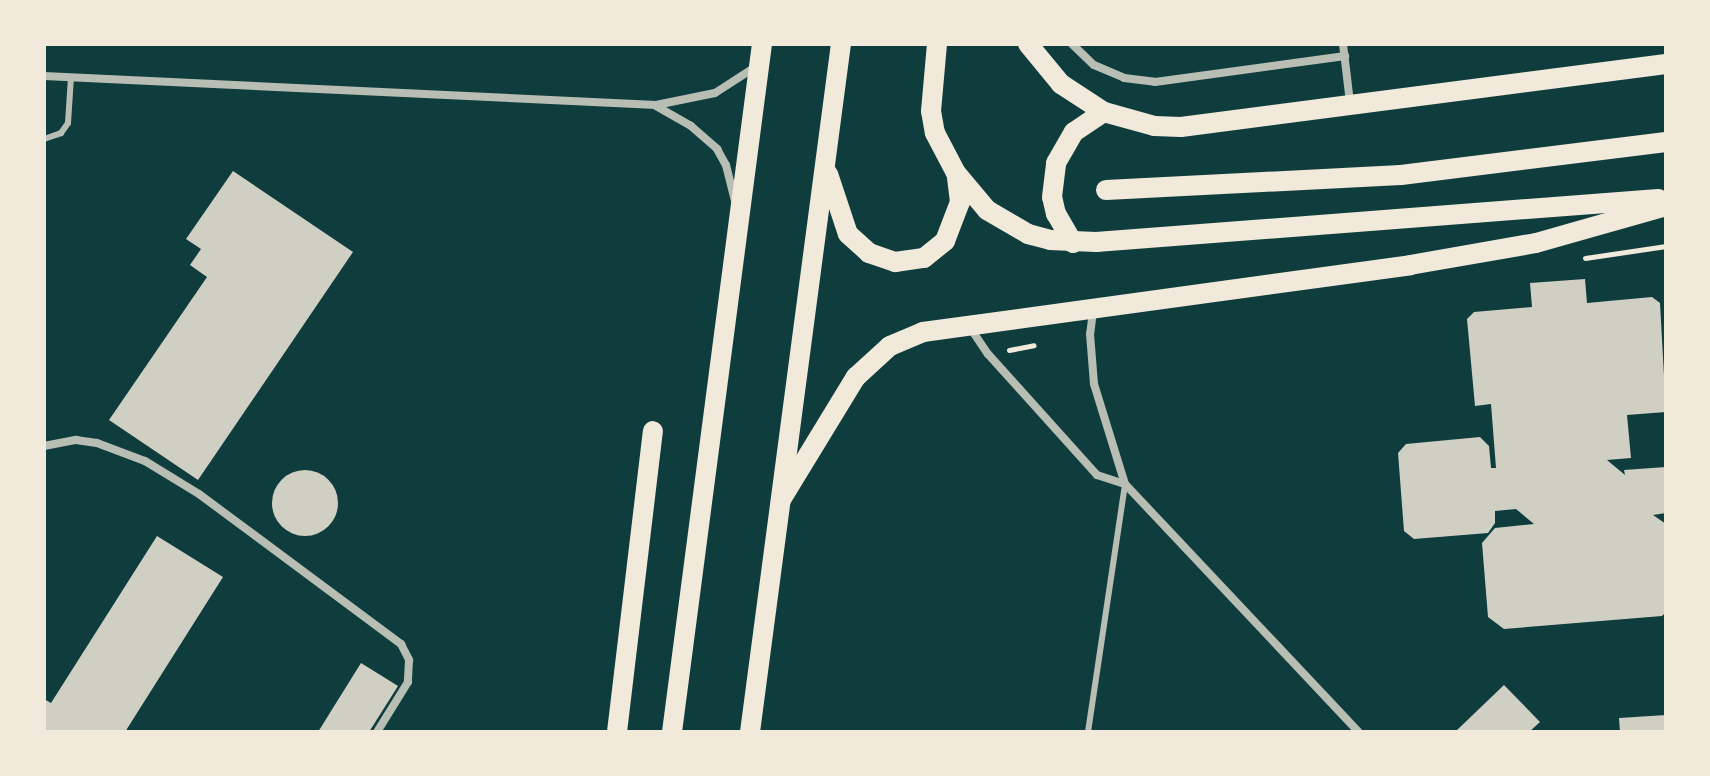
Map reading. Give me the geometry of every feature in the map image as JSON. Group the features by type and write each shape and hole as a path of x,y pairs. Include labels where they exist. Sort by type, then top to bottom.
{"main road":[{"path":"750,732 841,44"},
{"path":"937,44 931,111 935,133 956,173 987,210 1028,234 1073,243 1666,198"},
{"path":"1028,44 1061,84 1104,112 1141,124 1181,127 1666,64"},
{"path":"672,732 760,54"},
{"path":"1073,243 1056,214 1052,179 1056,163 1074,132 1104,112"},
{"path":"1106,190 1401,175 1666,142"},
{"path":"825,162 848,234 869,253 895,262 924,258 945,241 960,202 956,173"},
{"path":"782,498 856,377 871,361 906,338 968,324 1410,265 1536,243 1666,206"},
{"path":"617,732 653,431"}],"street":[{"path":"1072,44 1094,65 1124,78 1155,82 1345,56"},
{"path":"1343,44 1351,105"},
{"path":"44,76 656,105 715,93 760,54"},
{"path":"656,105 691,126 717,149 726,165 739,220"},
{"path":"1093,308 1090,334 1094,384 1125,484 1359,732"},
{"path":"968,324 988,354 1097,475 1125,484"},
{"path":"44,446 76,440 97,443 173,477 401,644 409,660 408,682 377,732"}],"lane":[{"path":"44,139 61,133 68,123 71,77"},
{"path":"1088,732 1125,484"}],"building":[{"path":"233,171 353,252 198,480 109,420 207,277 190,265 201,249 186,239"},
{"path":"1585,279 1587,303 1652,297 1660,303 1666,412 1627,415 1631,458 1607,460 1625,475 1624,470 1666,467 1666,513 1653,515 1666,524 1666,612 1662,616 1504,629 1488,617 1482,543 1495,528 1534,524 1516,509 1495,511 1495,523 1488,533 1414,539 1404,531 1398,453 1406,444 1480,437 1489,446 1491,468 1496,468 1491,404 1475,406 1467,319 1474,312 1532,307 1530,283"},
{"path":"305,470 318,473 328,480 335,490 338,503 335,516 328,526 318,533 305,536 292,533 282,526 275,516 272,503 275,490 282,480 292,473"},
{"path":"157,536 223,577 125,732 44,732 44,699 51,703"},
{"path":"361,663 398,686 369,732 318,732"},
{"path":"1504,685 1540,722 1529,732 1455,732"},
{"path":"1666,715 1666,732 1620,732 1619,718"}]}
